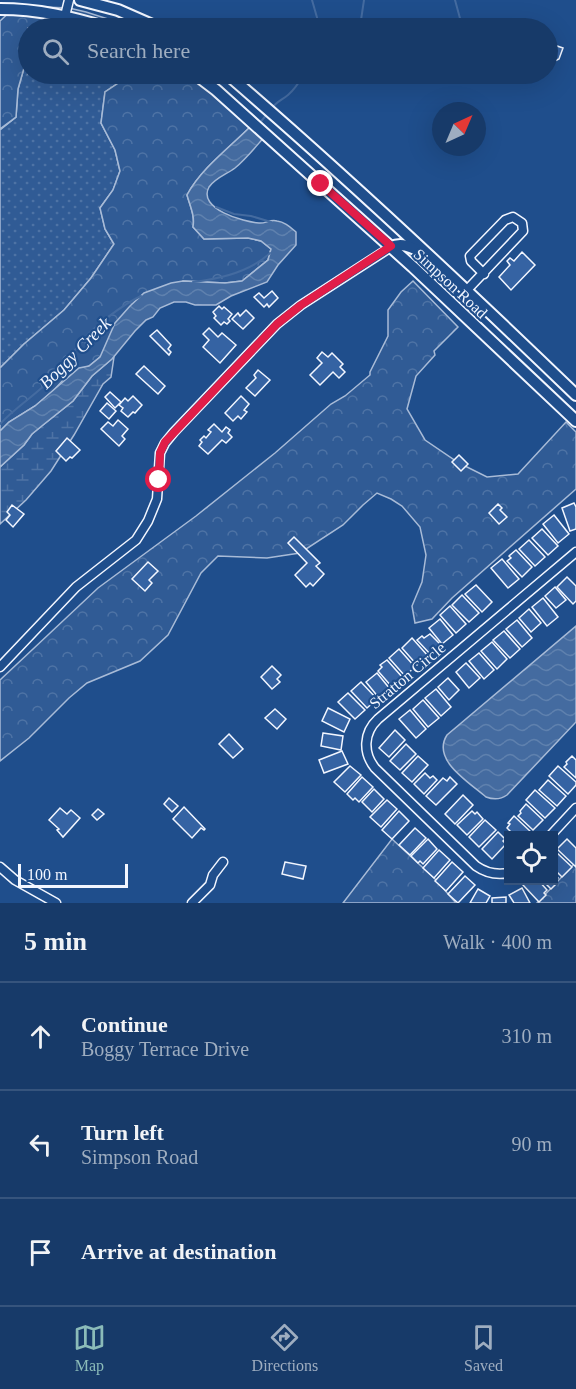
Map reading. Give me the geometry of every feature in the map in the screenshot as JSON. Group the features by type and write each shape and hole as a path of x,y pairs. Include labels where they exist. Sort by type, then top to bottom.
{"main road":[{"path":"80,0 118,10 136,18"},
{"path":"0,9 41,11 72,18"},
{"name":"Simpson Road","path":"207,84 391,246 576,421"},
{"name":"Simpson Road","path":"239,84 439,264 576,395"},
{"path":"391,246 397,244 413,248 439,264"},
{"path":"504,353 530,364 538,358"}],"street":[{"path":"65,16 69,0"},
{"path":"467,290 484,274 523,231 522,223 513,217 506,220 470,256 471,261 484,274"},
{"path":"0,667 76,587 135,540 148,521 157,499 160,453 165,442 174,432 277,324 301,305 391,246"},
{"name":"Stratton Circle","path":"504,873 493,873 480,868 372,764 366,750 367,736 378,719 576,552"},
{"path":"555,831 576,808"},
{"path":"192,903 210,885 213,875 223,862"},
{"path":"0,867 15,880 56,903"}],"green space":[{"path":"69,8 105,18 18,18 19,84 16,117 0,129 0,21 13,9"},
{"path":"19,84 117,84 105,92 101,123 115,150 120,171 113,190 100,208 105,229 114,244 91,278 64,310 0,368 0,130 16,117"},
{"path":"117,84 215,84 255,122 209,166 187,195 193,215 193,227 204,239 248,238 261,241 271,249 268,260 242,281 225,283 183,281 100,357 89,366 64,379 35,406 9,422 0,431 0,368 64,310 91,278 114,244 105,229 100,208 113,190 120,171 115,150 101,123 105,92"},
{"path":"413,281 458,327 434,351 435,355 416,376 407,409 425,440 459,463 487,477 518,474 566,422 576,432 576,489 452,598 432,619 415,623 412,606 422,582 426,555 420,527 402,506 377,493 343,525 300,553 267,558 218,556 201,573 168,635 140,661 87,683 29,738 0,761 0,680 98,588 196,516 275,453 331,404 345,396 370,375 388,336 388,310 401,292"},
{"path":"114,357 111,377 103,384 51,471 26,500 0,524 0,467 24,445 32,434 73,401 92,376"},
{"path":"392,839 435,879 456,903 343,903"},
{"path":"576,862 576,903 537,903 554,885 558,885 558,881"}],"water":[{"path":"255,122 267,134 248,156 209,187 207,195 216,208 233,217 259,223 274,221 285,224 296,232 296,245 278,265 267,282 231,296 216,305 174,302 160,308 153,317 146,320 135,331 112,359 92,376 73,401 32,434 24,445 0,467 0,431 9,422 35,406 79,368 89,366 100,357 115,323 144,293 183,281 225,283 242,281 268,260 271,249 261,241 248,238 204,239 193,227 193,215 187,195 209,166"},
{"path":"576,626 576,722 507,795 497,799 486,797 454,770 448,762 443,744 447,735"}],"building":[{"path":"558,46 563,48 558,60"},
{"path":"522,252 535,265 511,290 499,277 510,265 507,261 510,258 514,261"},
{"path":"272,291 278,298 269,307 267,304 264,307 254,297 259,293 264,298"},
{"path":"219,306 232,314 227,324 224,322 221,325 214,318 216,316 213,312"},
{"path":"246,310 254,318 243,329 232,319 238,313 240,316"},
{"path":"209,328 218,337 222,333 236,345 220,363 203,347 209,340 203,334"},
{"path":"157,330 171,345 168,349 171,352 169,355 150,336"},
{"path":"322,352 328,357 332,353 343,364 340,367 345,372 339,378 333,372 320,385 310,375 322,363 317,358"},
{"path":"144,366 165,386 158,394 136,374"},
{"path":"258,370 270,380 255,396 246,388 256,378 254,375"},
{"path":"110,392 121,402 115,408 105,397"},
{"path":"133,396 142,405 128,417 121,411 123,408 119,405 125,398 128,401"},
{"path":"241,396 249,404 244,410 247,412 241,419 238,416 233,421 225,413"},
{"path":"107,403 116,411 109,419 100,411"},
{"path":"118,420 128,429 122,436 125,439 119,446 101,429 108,422 113,426"},
{"path":"214,424 222,432 226,427 230,430 228,433 232,437 226,443 222,440 208,454 199,446 202,442 200,440 204,436 206,438 211,432 208,430"},
{"path":"67,438 80,450 66,461 56,451"},
{"path":"459,455 468,464 461,471 452,462"},
{"path":"574,503 576,529 570,531 562,508"},
{"path":"498,504 507,517 499,524 489,513"},
{"path":"12,505 24,514 13,527 6,520 10,515 7,512"},
{"path":"554,515 569,534 558,543 543,524"},
{"path":"542,529 558,546 548,555 532,538"},
{"path":"294,537 320,563 316,566 324,574 313,586 310,583 306,587 295,575 307,563 288,543"},
{"path":"529,540 545,557 535,566 519,549"},
{"path":"516,550 532,567 522,577 507,561"},
{"path":"502,559 519,579 508,588 491,568"},
{"path":"148,562 158,571 149,580 152,583 145,591 132,579"},
{"path":"567,577 576,586 576,601 573,604 557,587"},
{"path":"476,585 492,602 482,612 465,594"},
{"path":"555,587 566,600 556,608 545,596"},
{"path":"462,595 479,613 469,622 452,605"},
{"path":"543,598 558,617 547,626 532,607"},
{"path":"450,606 466,624 456,633 440,615"},
{"path":"529,609 541,623 531,632 519,618"},
{"path":"440,619 453,635 442,644 429,628"},
{"path":"517,620 532,638 522,647 506,629"},
{"path":"504,631 520,649 510,658 493,640"},
{"path":"430,634 441,645 431,655 417,640"},
{"path":"412,638 428,656 417,665 402,648"},
{"path":"492,642 507,659 497,669 481,651"},
{"path":"399,649 415,667 405,676 389,658"},
{"path":"479,653 494,670 484,679 469,661"},
{"path":"387,660 403,678 392,687 378,671 382,667 380,665"},
{"path":"466,663 480,678 469,688 456,672"},
{"path":"272,666 281,675 277,679 280,682 272,689 261,677"},
{"path":"377,673 390,689 379,698 366,682"},
{"path":"448,678 459,690 449,700 438,687"},
{"path":"361,682 377,699 367,708 351,691"},
{"path":"436,689 451,707 441,716 425,698"},
{"path":"348,693 365,710 355,719 338,702"},
{"path":"423,700 439,718 428,727 413,709"},
{"path":"328,708 350,719 344,732 322,721"},
{"path":"275,709 286,719 277,729 265,718"},
{"path":"410,710 426,729 416,738 399,719"},
{"path":"395,730 405,740 389,757 379,748"},
{"path":"323,733 343,736 341,750 321,746"},
{"path":"229,734 243,749 233,758 219,744"},
{"path":"406,744 416,754 400,770 390,761"},
{"path":"342,751 348,764 324,773 319,760"},
{"path":"418,756 428,765 412,782 402,773"},
{"path":"572,756 576,760 576,778 564,767"},
{"path":"350,766 361,775 345,792 334,782"},
{"path":"558,766 576,782 568,794 549,776"},
{"path":"425,773 437,780 424,794 414,784"},
{"path":"362,777 373,787 359,802 347,794"},
{"path":"450,777 457,784 436,805 426,796 443,778 447,781"},
{"path":"548,780 566,796 557,806 539,790"},
{"path":"374,789 384,799 372,812 362,802"},
{"path":"535,790 555,808 545,818 526,800"},
{"path":"463,795 473,805 455,824 445,814"},
{"path":"169,798 178,806 172,812 164,804"},
{"path":"387,800 397,809 381,827 370,817"},
{"path":"526,804 543,820 533,830 518,816"},
{"path":"184,807 205,829 201,828 192,838 173,819"},
{"path":"60,808 67,814 71,810 80,818 63,837 57,830 59,829 49,820"},
{"path":"98,809 104,814 97,820 92,815"},
{"path":"399,811 409,821 392,839 382,830"},
{"path":"472,811 475,814 477,812 483,819 467,835 457,825"},
{"path":"514,816 530,831 510,831 507,828 510,824 508,823"},
{"path":"485,820 496,830 479,847 469,837"},
{"path":"415,828 426,838 410,855 399,845"},
{"path":"498,832 504,838 504,846 492,859 482,849"},
{"path":"428,839 437,849 423,864 420,861 418,863 411,856"},
{"path":"567,839 576,848 576,867 558,850"},
{"path":"439,850 450,860 434,878 423,868"},
{"path":"558,854 572,867 562,877 558,873"},
{"path":"285,862 306,866 303,879 282,874"},
{"path":"452,862 463,872 446,891 435,881"},
{"path":"465,876 475,885 458,903 448,894"},
{"path":"523,885 542,885 547,890 544,893 546,895 539,902"},
{"path":"522,888 530,903 514,903 509,895"},
{"path":"478,889 490,896 486,903 470,903"},
{"path":"506,897 506,903 492,903 492,898"}],"waterway":[{"name":"Boggy Creek","path":"312,0 317,18"},
{"name":"Boggy Creek","path":"361,18 364,0"},
{"name":"Boggy Creek","path":"455,0 460,18"},
{"name":"Boggy Creek","path":"271,109 298,84"},
{"name":"Boggy Creek","path":"258,125 268,113"},
{"name":"Boggy Creek","path":"216,207 234,214 271,222"},
{"name":"Boggy Creek","path":"193,282 234,274 262,260 270,253"},
{"name":"Boggy Creek","path":"0,424 51,379 94,328 141,296"}],"route":[{"path":"159,480 160,453 165,442 277,324 301,305 391,246 321,184"}]}
